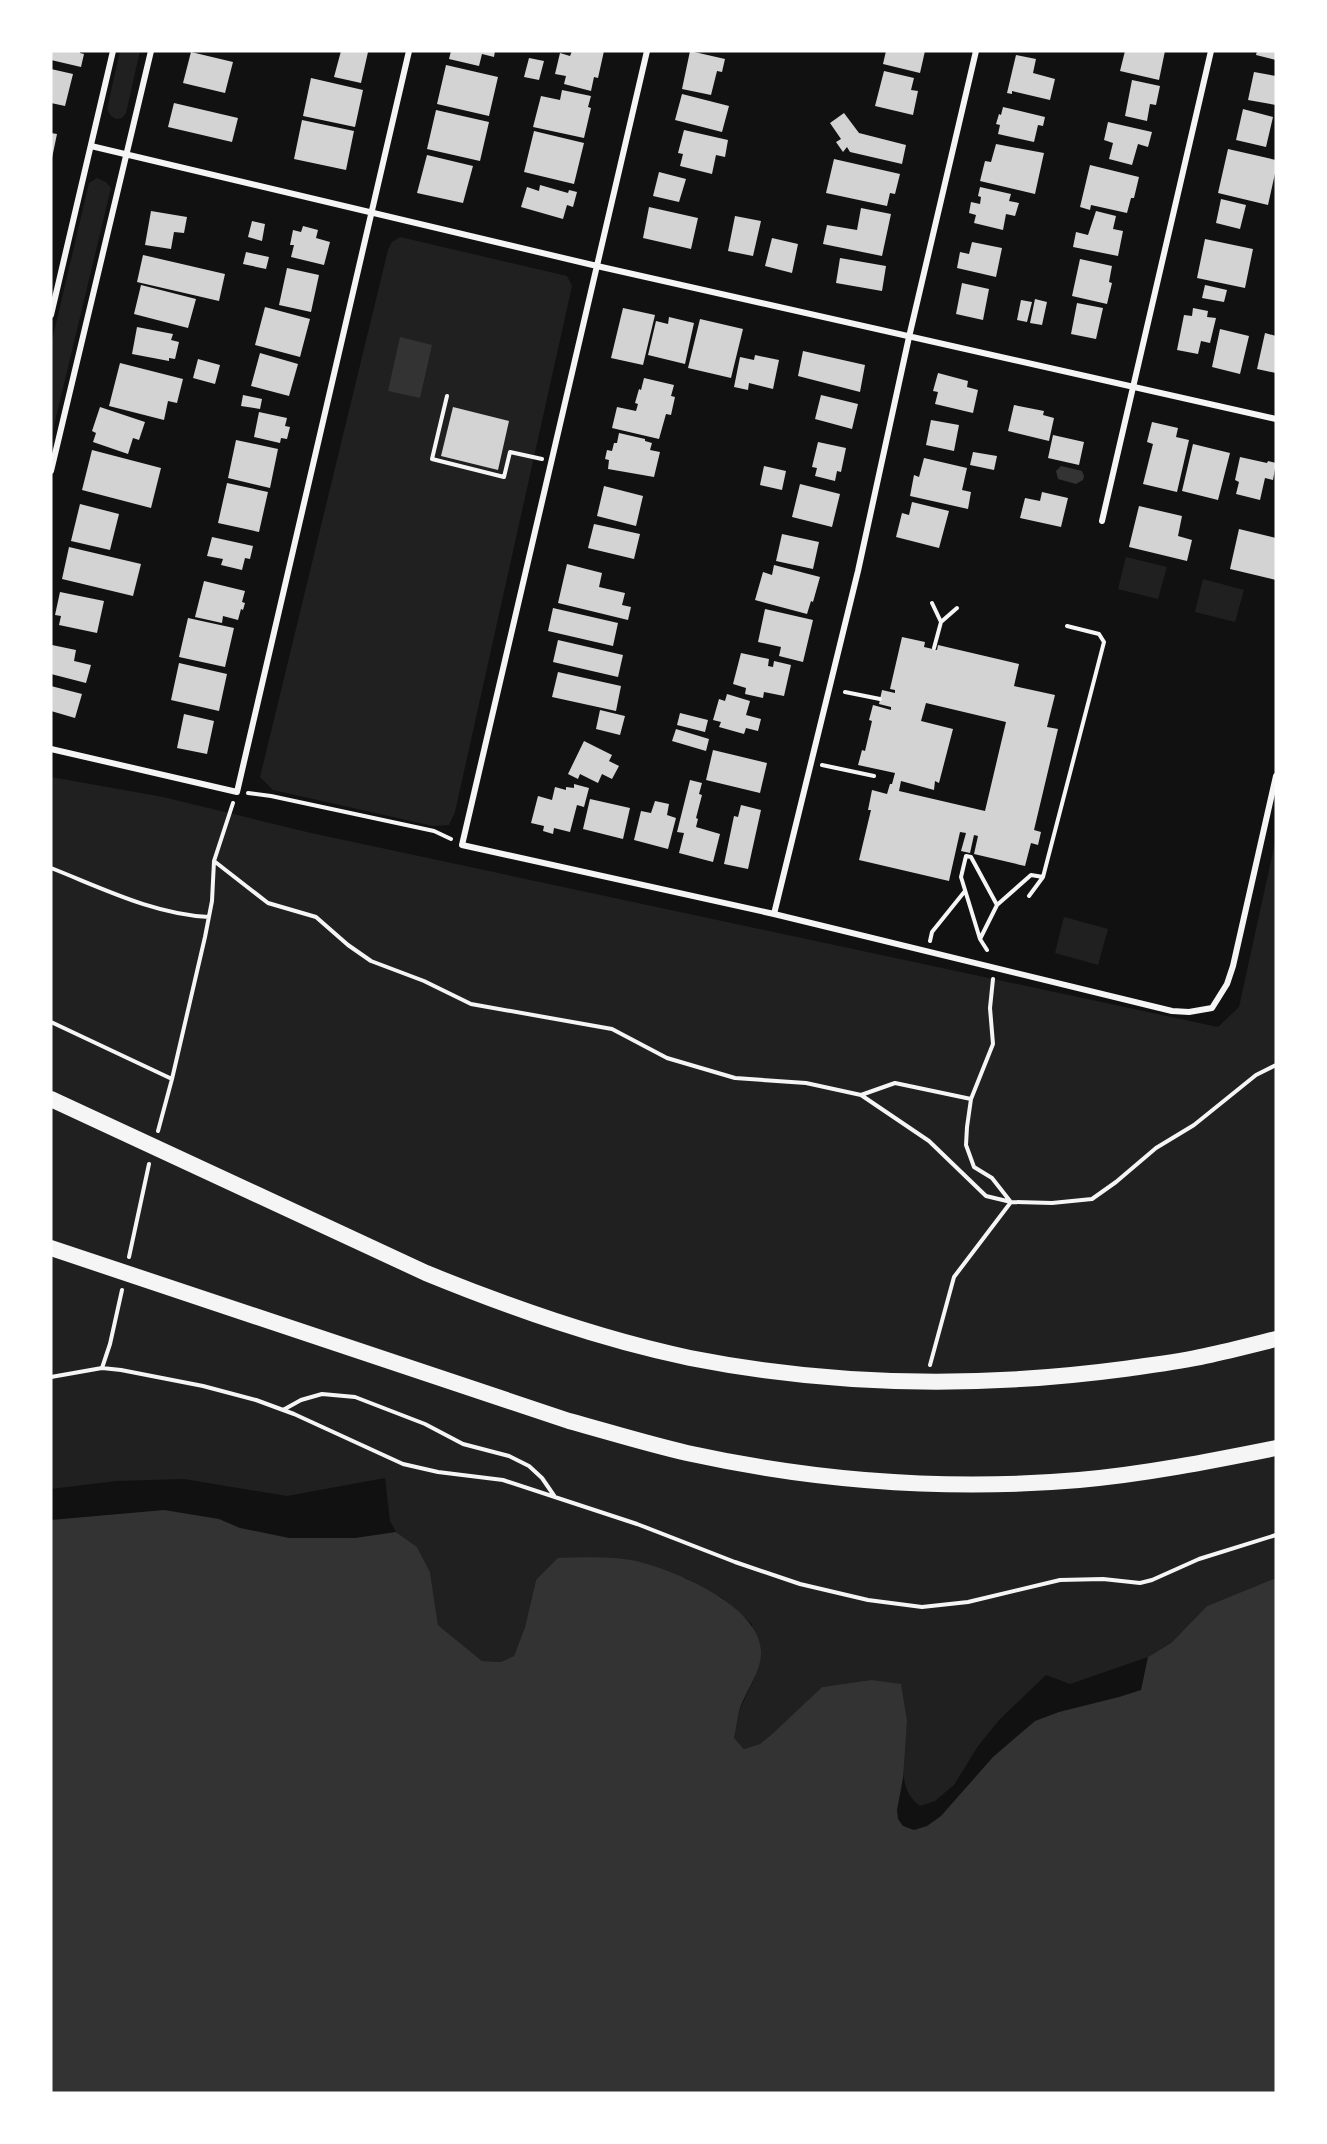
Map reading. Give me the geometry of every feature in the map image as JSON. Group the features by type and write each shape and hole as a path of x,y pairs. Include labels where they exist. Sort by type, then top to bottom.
{"highway":[{"path":"51,1100 426,1273 479,1295 635,1345 729,1365 873,1380 926,1382 1024,1379 1077,1375 1204,1357 1276,1339"},
{"path":"51,1248 569,1421 689,1453 828,1476 946,1483 1077,1480 1204,1463 1276,1448"}],"street":[{"path":"51,315 113,51"},
{"path":"51,471 151,51"},
{"path":"51,749 237,792 409,51"},
{"path":"647,51 462,845 774,914 1172,1011 1190,1012 1212,1008 1227,984 1276,776"},
{"path":"774,914 858,571 909,337 976,51"},
{"path":"1102,521 1210,51"},
{"path":"91,146 597,266 1276,419"}],"path":[{"path":"447,396 432,459 504,477 510,452 551,461"},
{"path":"932,603 941,622"},
{"path":"934,648 941,622 957,608"},
{"path":"1029,896 1043,877 1104,642 1099,634 1067,626"},
{"path":"844,692 880,699"},
{"path":"811,763 874,776"},
{"path":"157,1134 209,917 214,861 237,792 271,796 434,831 462,845"},
{"path":"987,950 980,939 961,878 966,856 970,857 997,905"},
{"path":"214,861 268,903 316,917 348,945 371,961 424,981 471,1004 612,1029 667,1058 735,1078 806,1083 861,1095 929,1141 986,1196 1011,1202 1052,1203 1092,1199 1156,1148 1194,1125 1256,1075 1276,1065"},
{"path":"51,868 147,906 182,915 209,917"},
{"path":"980,939 997,905 1031,875 1043,877"},
{"path":"927,951 932,932 965,891"},
{"path":"993,967 990,1008 993,1044 971,1099 966,1145 974,1167 992,1178 1011,1202"},
{"path":"51,1022 172,1079"},
{"path":"861,1095 895,1083 971,1099"},
{"path":"129,1258 152,1156"},
{"path":"926,1382 954,1278 1011,1202"},
{"path":"102,1368 110,1344 124,1280"},
{"path":"51,1377 102,1368 203,1386 256,1400 283,1410 403,1464 438,1472 503,1480 637,1524 735,1562 800,1584 868,1600 922,1607 968,1602 1060,1580 1140,1582 1152,1580 1199,1559 1276,1534"},
{"path":"283,1410 302,1400 322,1394 355,1397 426,1424 463,1443 509,1456 529,1466 543,1478 555,1498"}],"shaded area":[{"path":"120,51 140,51 126,113 122,118 116,119 107,109"},
{"path":"97,178 106,182 111,188 51,438 51,345 89,183"},
{"path":"400,237 567,276 572,286 455,812 449,825 433,826 273,790 260,777 388,250 392,242"},
{"path":"400,337 432,345 420,398 388,391"},
{"path":"1061,466 1082,471 1083,480 1076,484 1058,479 1056,471"},
{"path":"1126,557 1167,567 1158,599 1118,589"},
{"path":"1203,579 1244,590 1235,622 1195,612"},
{"path":"51,777 163,797 311,833 1218,1027 1239,1007 1276,838 1276,1578 1207,1606 1171,1643 1148,1657 1070,1684 1046,1675 1000,1719 978,1746 954,1785 935,1801 920,1806 912,1798 904,1778 903,1755 907,1721 871,1680 822,1687 760,1744 744,1749 734,1739 739,1711 755,1677 752,1624 722,1598 686,1578 536,1580 525,1627 514,1656 501,1662 482,1661 438,1625 430,1572 417,1547 396,1532 390,1521 385,1478 287,1496 184,1479 116,1481 51,1489"},
{"path":"1064,917 1108,929 1098,965 1055,953"},
{"path":"164,1510 219,1519 240,1528 289,1538 355,1538 396,1532 417,1547 430,1572 438,1625 482,1661 501,1662 514,1656 525,1627 536,1580 558,1558 627,1559 671,1572 712,1592 731,1605 746,1619 757,1634 761,1659 739,1711 734,1738 744,1749 760,1744 822,1687 871,1680 901,1684 907,1721 903,1778 897,1810 898,1819 903,1826 914,1830 927,1826 941,1816 993,1757 1035,1721 1059,1712 1141,1690 1148,1657 1171,1643 1207,1606 1276,1578 1276,2093 51,2093 51,1520"}],"building":[{"path":"51,51 80,51 84,54 81,67 51,60"},
{"path":"341,51 368,52 361,83 334,77"},
{"path":"451,51 495,51 494,57 482,54 479,66 449,59"},
{"path":"572,51 604,51 598,78 594,77 591,91 564,84 566,76 555,74 560,53 570,56"},
{"path":"690,51 725,59 722,72 717,71 711,95 682,89"},
{"path":"886,51 925,51 920,73 883,64"},
{"path":"1125,51 1165,51 1159,80 1120,71"},
{"path":"1257,51 1276,51 1276,60 1256,55"},
{"path":"191,52 233,62 225,93 183,83"},
{"path":"1016,55 1036,59 1033,73 1055,79 1050,100 1012,91 1012,94 1007,93"},
{"path":"529,58 544,61 539,80 524,77"},
{"path":"446,65 498,77 489,116 437,104"},
{"path":"51,69 73,74 65,106 51,103"},
{"path":"884,71 914,78 911,90 918,91 913,115 875,106"},
{"path":"1254,72 1276,76 1276,105 1248,100"},
{"path":"311,78 363,90 355,127 303,116"},
{"path":"1132,80 1160,86 1156,105 1150,104 1147,121 1125,116"},
{"path":"562,90 591,96 588,107 591,108 584,138 533,127 541,96 560,100"},
{"path":"682,94 729,106 722,132 675,120"},
{"path":"174,103 238,118 232,142 168,127"},
{"path":"1003,107 1045,117 1043,126 1038,125 1034,142 998,134 1000,125 996,124"},
{"path":"1243,109 1273,117 1266,147 1236,140"},
{"path":"436,110 489,122 480,161 427,149"},
{"path":"844,113 859,133 906,145 902,164 850,152 847,147 843,152 836,142 841,139 830,123"},
{"path":"302,120 354,131 346,170 294,159"},
{"path":"1108,122 1152,132 1148,147 1138,144 1132,165 1109,159 1113,143 1104,140"},
{"path":"684,130 728,140 725,157 716,155 712,174 680,166 683,154 678,153"},
{"path":"534,131 584,143 574,184 524,172"},
{"path":"51,133 57,134 52,158 51,158"},
{"path":"996,144 1044,153 1035,194 980,181 985,161 991,162"},
{"path":"1228,149 1276,160 1268,205 1218,193"},
{"path":"427,155 473,166 463,203 417,193"},
{"path":"834,159 900,174 895,194 890,193 887,206 826,193"},
{"path":"1090,165 1139,177 1134,198 1131,198 1127,213 1091,205 1090,210 1080,207"},
{"path":"659,172 686,179 679,202 653,196"},
{"path":"540,185 568,193 569,190 577,192 573,207 567,205 563,219 521,207 527,187 539,191"},
{"path":"980,187 1011,194 1009,201 1019,203 1015,216 1006,214 1003,230 974,223 976,215 969,213 971,202 980,204 981,197 978,196"},
{"path":"1221,199 1246,205 1240,229 1216,223"},
{"path":"649,207 698,218 691,249 643,238"},
{"path":"861,208 891,214 882,256 823,244 827,225 857,230"},
{"path":"151,211 187,217 184,233 174,232 171,249 145,245"},
{"path":"1096,211 1116,216 1113,229 1123,231 1118,256 1073,247 1076,232 1088,235"},
{"path":"735,216 761,221 753,256 728,251"},
{"path":"252,221 265,224 262,241 248,237"},
{"path":"303,226 318,230 316,238 330,242 324,265 291,257 294,245 290,245 293,230 301,232"},
{"path":"772,238 798,244 792,273 765,266"},
{"path":"1205,239 1253,249 1245,288 1197,278"},
{"path":"972,242 1002,248 996,277 957,268 960,252 969,254"},
{"path":"246,252 269,257 266,269 243,264"},
{"path":"143,255 225,274 219,301 137,282"},
{"path":"840,258 886,266 882,291 836,283"},
{"path":"1080,259 1112,266 1109,282 1112,283 1107,304 1072,296"},
{"path":"287,268 319,275 311,312 279,305"},
{"path":"962,283 989,289 983,320 956,314"},
{"path":"141,285 196,299 188,328 134,314"},
{"path":"1205,285 1227,290 1224,302 1202,298"},
{"path":"1035,299 1047,302 1042,325 1030,323"},
{"path":"1021,300 1032,302 1027,322 1017,320"},
{"path":"1077,303 1103,308 1096,339 1071,334"},
{"path":"265,307 310,319 300,357 255,345"},
{"path":"623,308 655,315 643,365 611,358"},
{"path":"1193,308 1208,311 1207,317 1216,318 1210,343 1201,341 1198,354 1177,350 1184,315 1192,316"},
{"path":"669,317 694,323 685,364 648,355 656,321 668,324"},
{"path":"700,319 743,329 731,378 688,368"},
{"path":"137,327 173,334 171,340 179,342 175,359 169,358 169,361 132,354"},
{"path":"1220,329 1249,336 1240,374 1212,367"},
{"path":"1265,333 1276,336 1276,373 1257,369"},
{"path":"803,351 865,365 860,392 798,376"},
{"path":"260,353 298,364 289,396 251,386"},
{"path":"755,355 779,360 773,389 749,383 748,390 734,387 740,357 754,360"},
{"path":"198,359 220,365 215,384 193,378"},
{"path":"120,363 183,379 177,403 168,401 164,420 109,406"},
{"path":"938,373 968,381 967,387 978,390 973,413 935,404 938,392 933,391"},
{"path":"644,378 674,385 671,396 675,397 671,415 666,414 659,439 612,428 617,407 636,411 638,404 635,403"},
{"path":"243,395 262,399 260,409 241,406"},
{"path":"821,395 858,404 852,429 815,419"},
{"path":"1014,405 1044,411 1043,415 1054,418 1049,441 1008,431"},
{"path":"100,407 145,422 139,440 133,438 128,454 93,442 96,433 92,431"},
{"path":"453,407 509,421 498,470 441,456"},
{"path":"259,412 287,418 285,426 290,427 287,439 281,438 280,443 254,437"},
{"path":"931,420 959,425 954,451 926,445"},
{"path":"1152,422 1178,428 1176,437 1189,440 1177,492 1143,484 1153,444 1147,442"},
{"path":"619,433 645,439 652,443 650,450 660,452 654,477 608,469 609,460 605,459 607,450 612,451"},
{"path":"1053,435 1084,442 1079,465 1048,458"},
{"path":"236,440 278,449 270,488 228,478"},
{"path":"818,442 846,448 841,472 837,471 835,481 815,476 817,468 812,467"},
{"path":"1193,444 1230,453 1218,500 1182,491"},
{"path":"92,450 161,468 151,508 82,490"},
{"path":"973,452 997,456 994,470 970,465"},
{"path":"1240,457 1276,463 1273,480 1265,478 1260,500 1236,494 1239,482 1235,480"},
{"path":"924,458 967,468 962,490 971,492 968,509 910,496 914,475 919,477"},
{"path":"764,466 786,471 782,490 760,485"},
{"path":"227,483 268,492 259,532 218,523"},
{"path":"800,484 840,494 832,527 792,517"},
{"path":"604,486 643,496 636,526 597,516"},
{"path":"1042,492 1068,498 1061,527 1020,518 1025,498 1040,501"},
{"path":"912,502 949,511 939,548 896,537 902,513 909,515"},
{"path":"80,504 119,514 110,550 71,541"},
{"path":"1139,506 1182,516 1178,536 1192,540 1187,561 1129,547"},
{"path":"594,524 640,534 634,559 588,548"},
{"path":"1239,529 1276,538 1276,580 1230,569"},
{"path":"782,534 819,542 813,569 776,561"},
{"path":"212,537 253,546 250,559 245,558 242,570 221,565 223,559 207,556"},
{"path":"69,547 141,564 133,596 62,579"},
{"path":"567,564 602,573 599,587 625,593 622,605 631,607 628,620 558,603"},
{"path":"774,565 820,577 807,614 755,600 763,572 772,575"},
{"path":"204,581 245,591 242,602 245,603 238,620 223,616 222,623 195,617"},
{"path":"60,592 104,601 97,633 59,625 61,616 55,615"},
{"path":"553,608 618,623 613,646 548,631"},
{"path":"765,609 813,620 803,662 779,656 781,647 758,642"},
{"path":"188,618 234,628 225,667 179,657"},
{"path":"902,637 925,642 924,647 937,650 938,645 1019,664 1014,686 1055,695 1047,727 1058,729 1034,830 1041,832 1038,845 1031,843 1025,866 974,854 978,836 974,835 970,853 961,851 966,833 960,832 949,881 859,860 871,810 868,810 872,790 887,794 895,773 858,765 862,750 865,751 873,705 891,710 891,707 879,704 882,690 895,693 895,690 890,689","holes":["926,703 1006,722 985,811 899,791 901,781 934,790 935,781 939,783 953,729 921,721"]},
{"path":"558,640 623,655 618,677 553,662"},
{"path":"52,645 76,650 74,661 91,665 86,683 51,674"},
{"path":"741,653 769,659 768,666 773,667 774,661 791,665 784,696 764,692 763,698 745,694 746,688 733,684"},
{"path":"179,663 227,674 219,711 171,700"},
{"path":"558,672 621,686 616,711 552,697"},
{"path":"51,686 82,694 75,718 51,711"},
{"path":"727,694 750,701 746,715 761,719 758,731 746,728 744,734 719,727 721,722 713,720 719,699 725,701"},
{"path":"600,710 625,716 620,735 596,729"},
{"path":"680,713 708,720 705,732 677,725"},
{"path":"184,714 214,721 207,754 177,748"},
{"path":"676,729 709,739 706,751 672,741"},
{"path":"584,741 612,755 609,761 619,766 612,779 602,774 598,783 580,774 578,779 568,774"},
{"path":"713,750 767,763 760,793 706,780"},
{"path":"690,780 702,783 696,827 720,834 713,862 679,853 684,833 677,832"},
{"path":"574,784 589,788 584,807 577,805 570,832 554,828 553,834 543,831 544,826 531,823 538,796 552,800 555,787 566,790 566,787 574,788"},
{"path":"590,799 630,808 623,839 583,829"},
{"path":"655,801 669,804 667,815 676,818 668,849 634,840 641,811 651,813"},
{"path":"741,805 761,810 748,869 724,864 734,816 738,817"}]}
